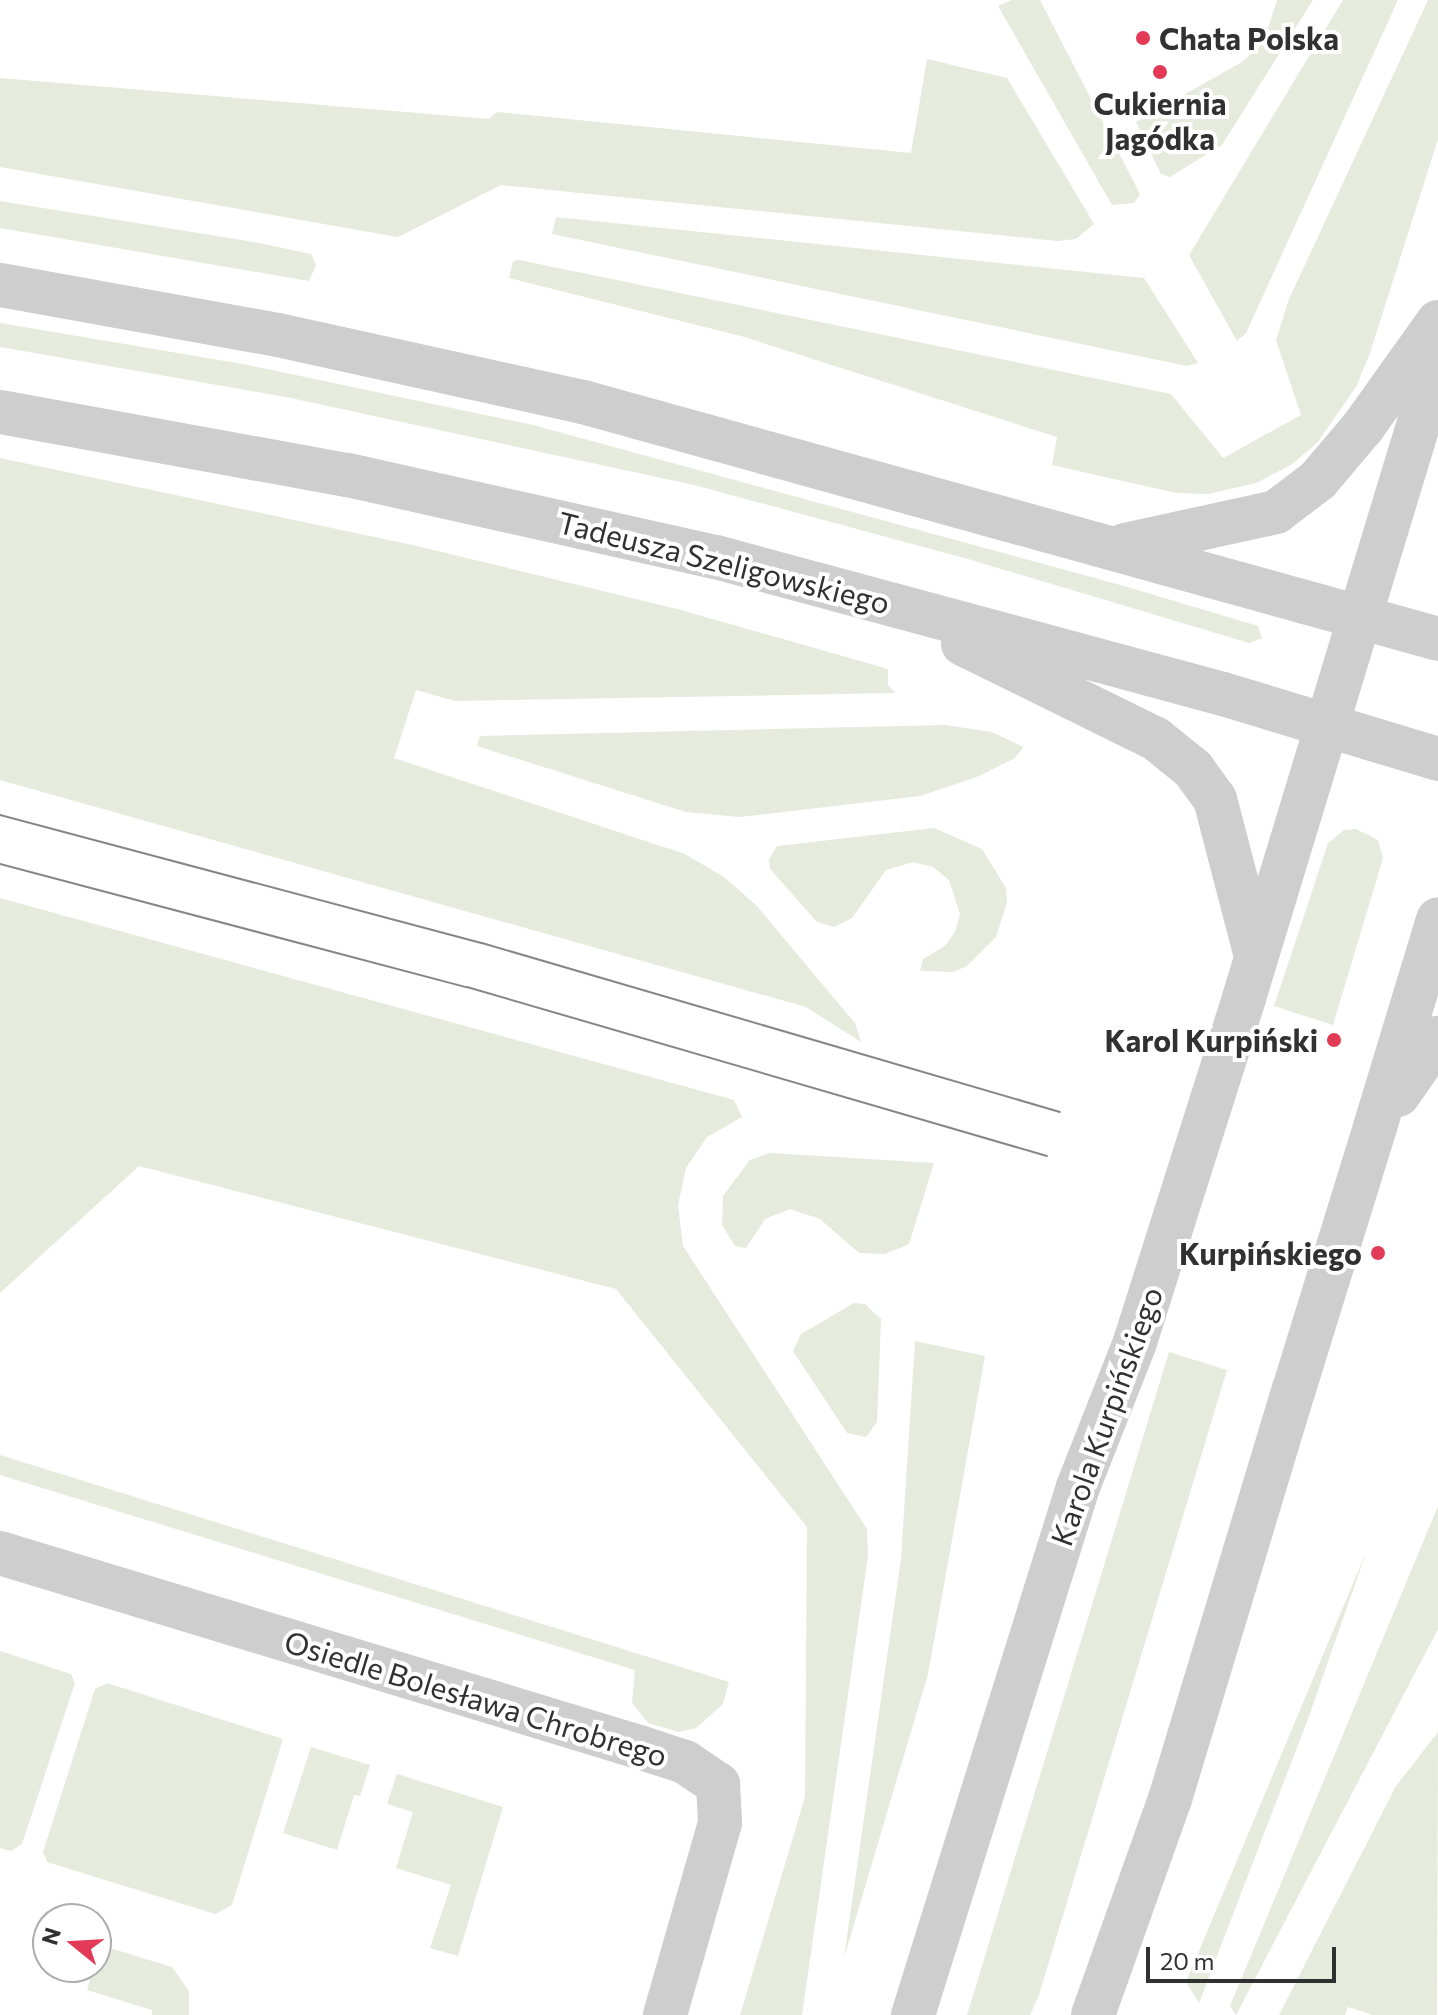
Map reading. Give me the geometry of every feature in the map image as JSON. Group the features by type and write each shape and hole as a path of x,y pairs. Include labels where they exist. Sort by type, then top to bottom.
{"street":[{"path":"0,285 278,335 583,402 1438,639"},
{"path":"1114,547 1221,528 1276,512 1336,459 1438,322"},
{"name":"Karola Kurpińskiego","path":"913,2015 1078,1487 1135,1342 1244,998 1438,360"},
{"name":"Tadeusza Szeligowskiego","path":"0,412 260,457 497,506 870,599 1438,759"},
{"path":"870,599 1156,739 1193,769 1215,799 1256,955"},
{"path":"1093,2015 1170,1799 1375,1127 1422,1045 1438,919"},
{"name":"Osiedle Bolesława Chrobrego","path":"0,1553 639,1747 685,1762 718,1784 720,1823 665,2015"}],"shaded area":[{"path":"1011,0 1040,0 1140,194 1134,203 1112,205 998,6"},
{"path":"1277,0 1313,0 1222,145 1170,177 1161,174 1136,122 1242,62 1263,44"},
{"path":"1343,0 1398,0 1246,333 1237,341 1189,255"},
{"path":"1428,0 1438,0 1438,139 1370,353 1356,387 1317,443 1291,465 1256,483 1208,494 1176,493 1052,465 1057,437 741,336 509,278 513,261 519,260 1171,394 1223,458 1301,415 1276,340 1289,299"},
{"path":"927,59 1007,78 1094,224 1076,239 1057,241 501,185 398,237 0,167 0,78 489,119 497,112 911,153"},
{"path":"0,201 254,242 311,254 316,265 309,281 0,228"},
{"path":"556,217 1144,278 1198,363 1187,366 552,234"},
{"path":"0,323 243,364 533,425 1124,586 1258,626 1262,638 1249,643 968,559 694,485 286,397 0,347"},
{"path":"0,458 417,546 681,610 888,669 888,685 895,693 455,701 416,690 394,758 685,854 724,877 756,905 855,1023 861,1042 806,1007 0,780"},
{"path":"945,725 992,732 1023,747 1015,758 979,776 920,796 740,817 686,812 477,746 480,736"},
{"path":"934,828 982,849 1006,888 1007,903 996,937 967,966 953,972 920,971 923,959 945,946 955,932 960,914 949,880 933,867 913,862 886,870 852,918 834,927 817,922 770,869 769,859 777,846"},
{"path":"1356,829 1378,840 1383,858 1333,1025 1274,1006 1328,843 1344,830"},
{"path":"0,898 734,1100 742,1117 707,1137 686,1168 678,1205 683,1246 867,1529 868,1556 802,2015 740,2015 805,1797 807,1527 616,1289 139,1166 0,1293"},
{"path":"770,1153 934,1163 909,1244 885,1254 859,1253 820,1219 790,1209 765,1219 746,1248 735,1246 722,1225 723,1196 750,1160"},
{"path":"854,1303 865,1304 881,1319 877,1422 866,1437 847,1433 793,1351 801,1334"},
{"path":"915,1341 985,1356 928,1674 844,1958 901,1559"},
{"path":"1169,1352 1227,1370 1039,1995 1030,2015 967,2015"},
{"path":"0,1455 729,1682 723,1704 696,1728 679,1732 648,1723 632,1703 635,1670 0,1475"},
{"path":"1438,1506 1438,1629 1236,2015 1230,2006"},
{"path":"1367,1550 1308,1719 1199,2003 1186,1982"},
{"path":"0,1651 71,1674 75,1683 22,1844 11,1851 0,1848"},
{"path":"107,1683 283,1739 232,1905 215,1914 47,1862 43,1852 95,1689"},
{"path":"1438,1732 1437,2015 1373,2015 1348,2007 1345,2015 1279,2015 1396,1786"},
{"path":"311,1747 370,1765 360,1796 354,1795 337,1850 283,1833"},
{"path":"397,1774 503,1807 458,1956 430,1948 451,1885 396,1868 413,1812 387,1804"},
{"path":"112,1949 172,1967 189,1991 189,2015 152,2015 152,2010 87,1990 89,1983 112,1983"}],"tram line":[{"path":"0,815 482,943 1060,1112"},
{"path":"0,864 467,987 1047,1156"}],"place":[{"name":"Chata Polska","path":"1143,38"},
{"name":"Cukiernia Jagódka","path":"1160,72"},
{"name":"Karol Kurpiński","path":"1334,1040"},
{"name":"Kurpińskiego","path":"1378,1253"}]}
